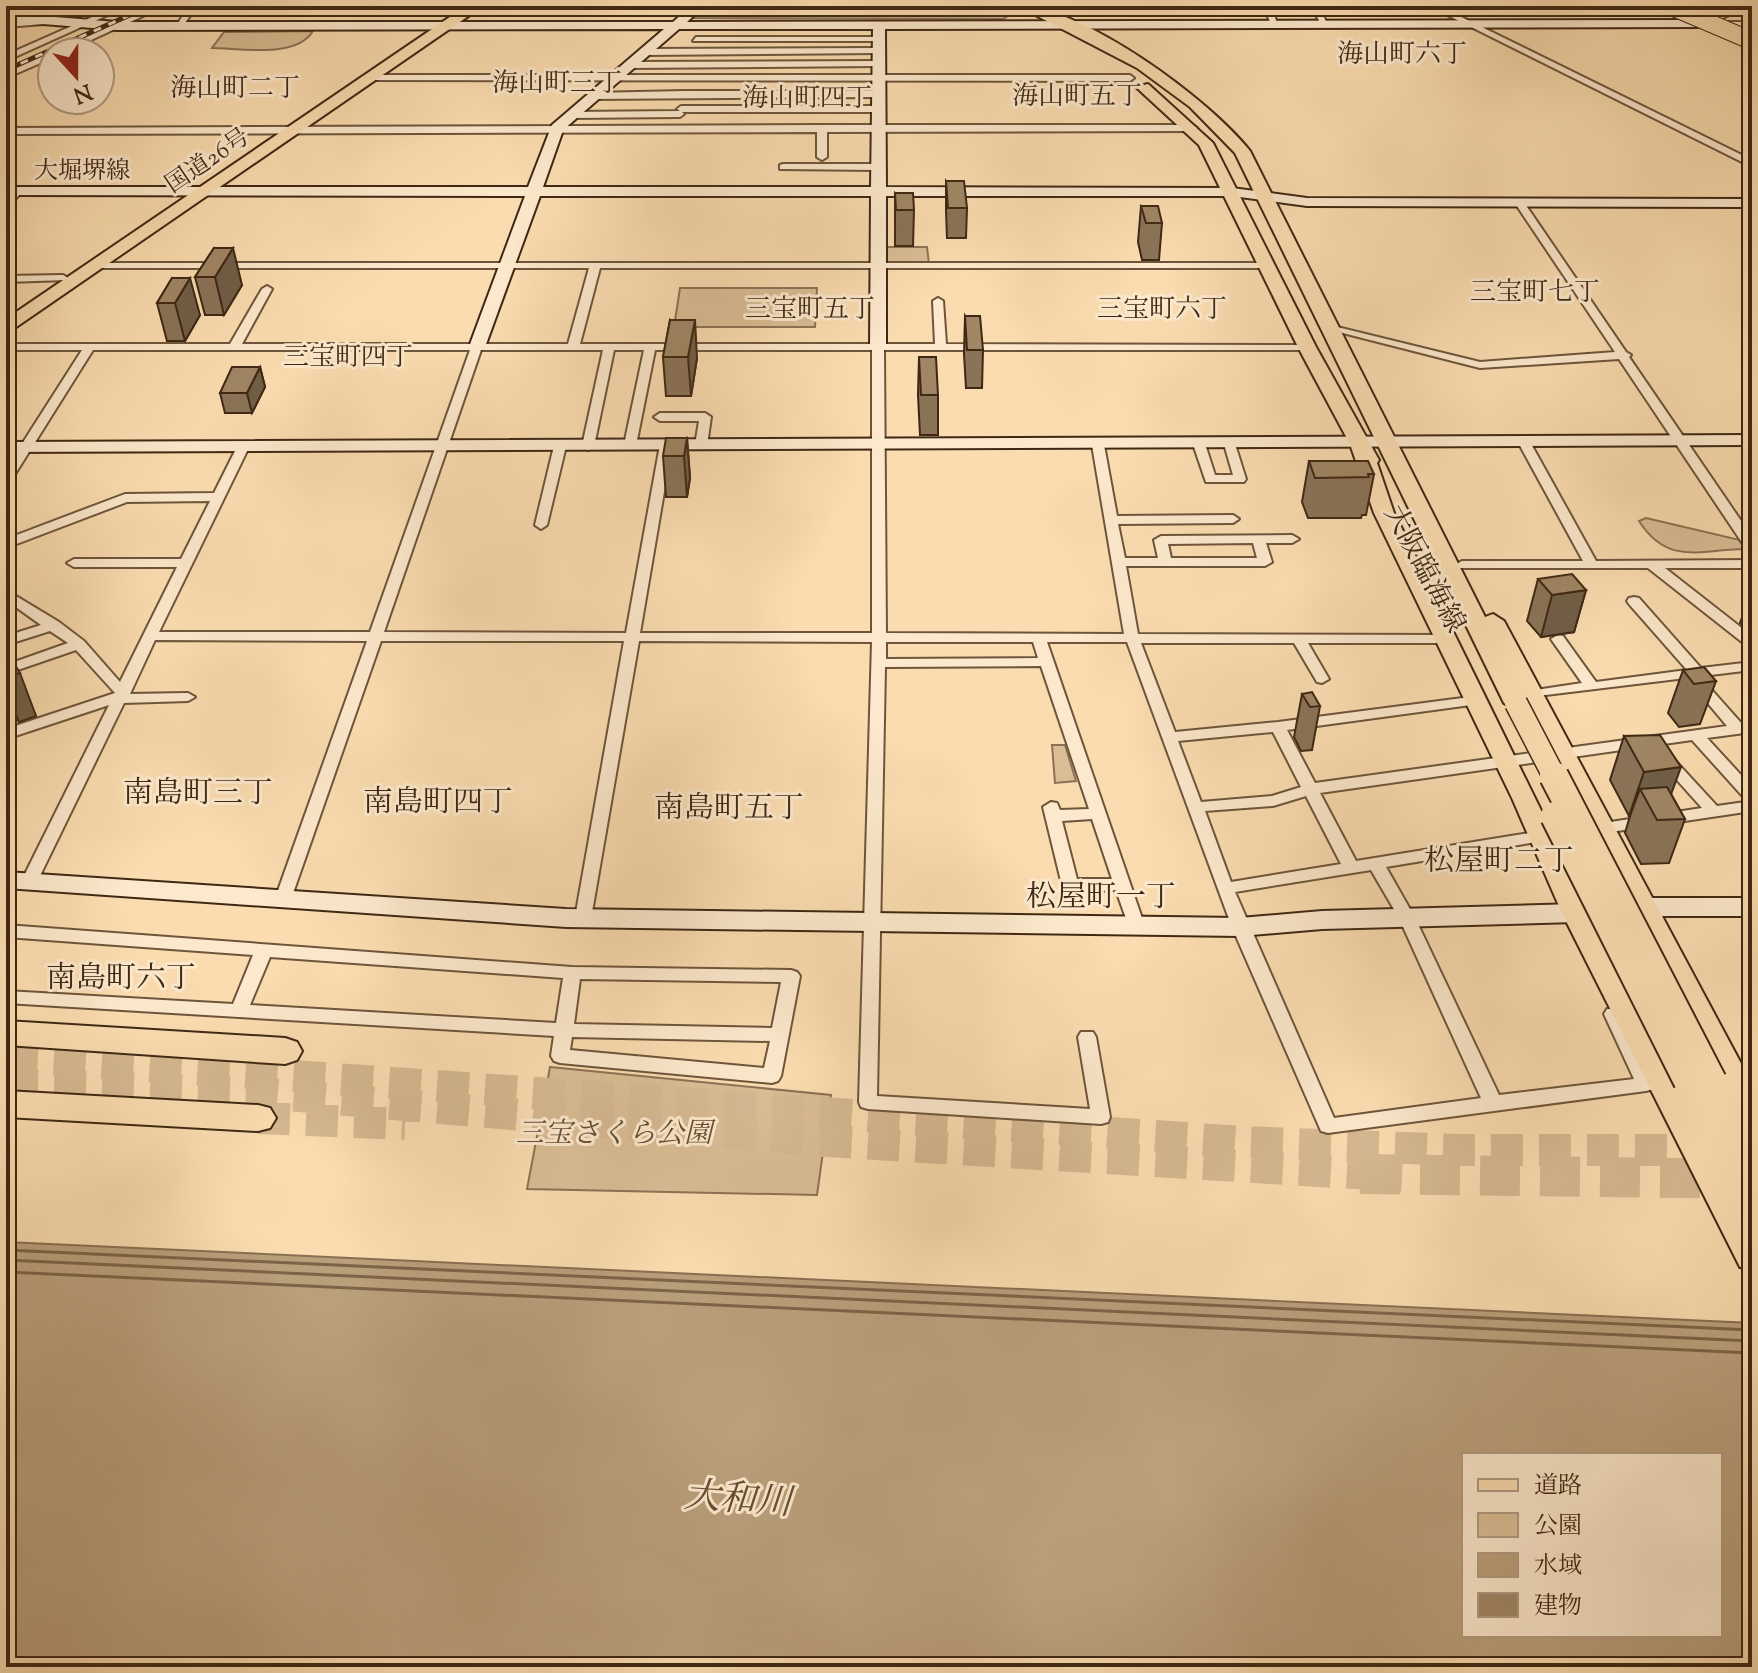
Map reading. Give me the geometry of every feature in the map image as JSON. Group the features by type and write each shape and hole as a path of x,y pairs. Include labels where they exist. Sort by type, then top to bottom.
{"highway":[{"name":"国道26号","path":"290,128 372,78 461,6"},
{"name":"国道26号","path":"6,317 197,192 442,24 476,6"},
{"path":"1670,6 1752,41"},
{"path":"1683,6 1752,41"},
{"name":"国道26号","path":"6,328 197,192"},
{"path":"6,1033 285,1051"},
{"path":"6,1104 258,1118"}],"main road":[{"path":"1038,6 1049,18 1072,24"},
{"name":"大阪臨海線","path":"1016,8 1049,18 1130,78 1192,128 1205,143 1307,347 1506,700"},
{"name":"大阪臨海線","path":"1016,8 1072,24 1106,41 1212,117 1242,151 1391,444 1506,700 1700,1081 1752,1210"},
{"path":"1360,444 1384,513 1448,639 1506,700 1566,755 1752,1112"},
{"path":"1391,444 1462,565 1506,700 1508,763 1542,836 1571,913 1639,1034 1752,1257"},
{"name":"大阪臨海線","path":"1700,1081 1752,1158"}],"street":[{"path":"6,58 124,6"},
{"path":"94,36 161,6"},
{"path":"283,899 373,635 557,128 698,6"},
{"path":"1267,6 1275,24"},
{"path":"1315,6 1325,24"},
{"path":"1433,6 1752,164"},
{"path":"1658,6 1699,24 1752,41"},
{"path":"1699,24 1739,7"},
{"path":"178,26 192,8"},
{"path":"1072,24 1137,14"},
{"path":"628,65 784,65 878,51 1049,18 1137,14 1227,14 1275,24 1752,24"},
{"path":"6,17 117,26 788,23 878,51"},
{"path":"6,25 41,22"},
{"path":"677,128 699,23"},
{"path":"777,128 788,23"},
{"path":"696,39 787,39 1130,78"},
{"path":"643,52 878,51"},
{"path":"372,78 783,78 878,51"},
{"path":"878,51 876,444 879,635 868,1102 1101,1117 1087,1037"},
{"path":"6,75 36,62"},
{"path":"591,96 781,93 878,101"},
{"path":"570,115 779,109 878,101"},
{"path":"822,128 822,157"},
{"path":"6,131 1192,128"},
{"path":"781,192 783,164 878,167"},
{"path":"6,206 12,191"},
{"name":"大堀堺線","path":"12,191 1232,192 1266,197"},
{"path":"1266,197 1302,193 1752,193"},
{"path":"1266,197 1307,202 1752,203"},
{"path":"1520,203 1752,547"},
{"path":"98,265 1267,265"},
{"path":"573,347 595,266"},
{"path":"6,279 63,278"},
{"path":"234,347 260,312 267,289"},
{"path":"938,301 941,348"},
{"path":"1333,329 1480,365 1625,355"},
{"path":"6,479 90,346"},
{"path":"6,347 1307,347"},
{"path":"588,446 609,348"},
{"path":"630,445 650,348"},
{"path":"660,417 705,417 701,445"},
{"path":"6,447 1391,444 1752,440"},
{"path":"1524,442 1592,565"},
{"path":"1199,444 1210,479 1240,479 1230,444"},
{"path":"583,918 666,445"},
{"path":"1098,445 1132,637 1240,927 1328,1126 1646,1084 1571,913"},
{"path":"541,525 560,446"},
{"path":"243,447 122,696 17,881 583,918 1137,927 1240,927 1571,913 1643,907 1752,907"},
{"path":"549,491 564,491"},
{"path":"6,544 125,498 217,497"},
{"path":"1111,520 1233,519"},
{"path":"1119,562 1265,562 1258,539"},
{"path":"1165,562 1161,540 1292,539"},
{"path":"74,563 185,563"},
{"path":"1462,565 1752,564"},
{"path":"1652,565 1752,643"},
{"path":"6,594 79,644 122,696"},
{"path":"1634,601 1694,674 1745,728"},
{"path":"6,641 54,625"},
{"path":"151,636 879,635 1448,639"},
{"path":"1038,637 1137,927"},
{"path":"1298,638 1322,679"},
{"path":"1558,639 1592,687"},
{"path":"6,670 79,644"},
{"path":"878,663 1047,662"},
{"path":"1170,737 1506,700 1752,666"},
{"path":"6,734 122,696 188,697"},
{"path":"1278,727 1351,868"},
{"path":"1196,807 1273,801 1311,789 1745,728"},
{"path":"1696,735 1752,796"},
{"path":"1651,742 1712,810"},
{"path":"1604,828 1752,806"},
{"path":"1098,813 1052,811 1069,881 1074,886 1122,884"},
{"path":"1226,888 1542,836"},
{"path":"1376,864 1407,918 1493,1103"},
{"path":"6,931 572,973 791,976 772,1076 560,1056 572,973"},
{"path":"240,1009 264,950"},
{"path":"6,997 564,1030 781,1035"}],"green space":[{"path":"707,6 986,6 1010,15 1003,19 693,18"},
{"path":"313,31 305,40 281,49 212,48 224,32"},
{"path":"883,247 927,247 929,264 888,264 884,262"},
{"path":"680,288 817,288 815,327 674,327"},
{"path":"1646,518 1740,540 1745,549 1674,550 1650,535 1639,521"},
{"path":"1052,745 1065,745 1076,781 1055,783"},
{"name":"三宝さくら公園","path":"550,1067 831,1095 817,1195 527,1189"}],"water":[{"name":"大和川","path":"6,1242 1752,1323 1752,1667 6,1667"}],"building":[{"path":"946,181 964,181 967,208 948,208"},
{"path":"895,193 913,193 914,210 896,210"},
{"path":"1141,206 1158,206 1162,223 1146,223"},
{"path":"214,248 233,248 215,277 195,277"},
{"path":"172,278 190,278 175,303 157,303"},
{"path":"965,316 980,316 983,350 967,350"},
{"path":"670,320 695,320 688,357 663,357"},
{"path":"919,357 936,357 938,395 921,395"},
{"path":"232,367 260,367 247,393 220,393"},
{"path":"666,438 687,438 684,456 663,456"},
{"path":"1309,461 1368,461 1374,474 1368,474 1369,477 1315,478"},
{"path":"1572,574 1586,590 1552,595 1538,579"},
{"path":"10,657 20,673 6,677 6,659"},
{"path":"1704,667 1716,681 1694,684 1683,670"},
{"path":"1312,692 1320,706 1310,707 1302,694"},
{"path":"1660,735 1681,767 1644,772 1624,736"},
{"path":"1667,787 1685,819 1657,820 1640,789"}],"tunnel":[{"path":"6,1056 1241,1142 1460,1150 1752,1150"},
{"path":"6,1084 264,1093 826,1141 1371,1174"},
{"path":"258,1118 405,1124"},
{"path":"1360,1174 1371,1174"},
{"path":"1371,1174 1752,1179"},
{"path":"1371,1174 1402,1176"}],"railway":[{"path":"6,70 150,6"}],"district":[{"name":"海山町六丁","path":"1402,53"},
{"name":"海山町三丁","path":"557,82"},
{"name":"海山町二丁","path":"235,87"},
{"name":"海山町五丁","path":"1077,95"},
{"name":"海山町四丁","path":"807,97"},
{"name":"三宝町七丁","path":"1535,291"},
{"name":"三宝町五丁","path":"810,308"},
{"name":"三宝町六丁","path":"1162,308"},
{"name":"三宝町四丁","path":"348,356"},
{"name":"南島町三丁","path":"198,792"},
{"name":"南島町四丁","path":"438,801"},
{"name":"南島町五丁","path":"729,807"},
{"name":"松屋町二丁","path":"1499,860"},
{"name":"松屋町一丁","path":"1101,896"},
{"name":"南島町六丁","path":"121,977"}]}
